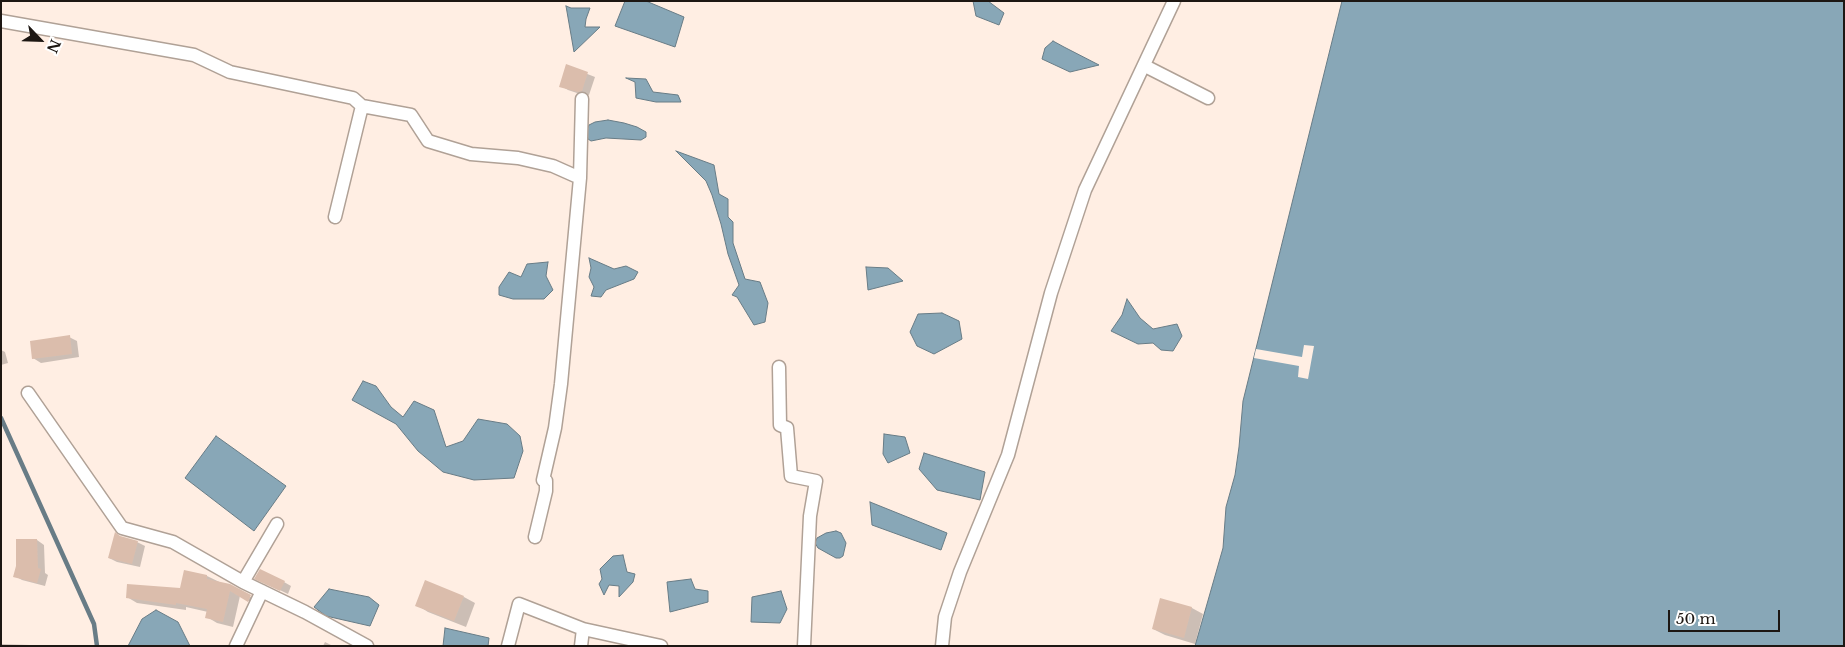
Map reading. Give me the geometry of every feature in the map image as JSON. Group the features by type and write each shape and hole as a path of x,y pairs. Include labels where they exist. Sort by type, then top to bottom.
{"street":[{"path":"942,646 944,617 960,572 1008,456 1051,293 1085,190 1174,1"},
{"path":"1,21 194,55 230,72 354,98 362,106 411,115 428,141 471,154 518,158 553,166 580,178"},
{"path":"1145,66 1208,98"},
{"path":"535,537 546,491 546,481 543,480 555,428 561,384 580,178 582,98"},
{"path":"335,217 362,106"},
{"path":"779,367 780,425 787,428 791,476 816,481 810,516 804,646"},
{"path":"28,393 122,528 173,542 243,582 367,646"},
{"path":"243,582 277,524"},
{"path":"236,646 262,591"},
{"path":"508,646 519,604 583,629 661,646"},
{"path":"581,646 583,629"}],"water":[{"path":"625,1 646,1 684,17 675,47 615,26"},
{"path":"973,1 988,1 1004,13 999,25 976,16"},
{"path":"1342,1 1844,1 1844,646 1195,646 1223,548 1226,507 1235,475 1243,401"},
{"path":"566,6 571,8 590,8 585,27 600,27 574,52"},
{"path":"1053,41 1099,65 1070,72 1042,59 1045,48"},
{"path":"626,78 646,79 653,92 678,95 681,102 656,102 636,98 635,82"},
{"path":"608,120 637,127 646,132 646,137 641,140 606,138 591,141 588,139 585,134 589,125"},
{"path":"676,151 714,165 719,194 728,199 728,217 733,222 733,243 745,279 760,282 768,303 765,322 754,325 737,297 732,295 739,285 728,254 712,195 706,181"},
{"path":"589,258 614,269 626,266 638,272 634,279 606,290 601,297 591,296 594,287 589,277 591,268"},
{"path":"548,262 546,276 553,290 544,299 513,299 499,295 499,287 509,272 521,277 527,264"},
{"path":"866,267 888,268 903,281 868,290"},
{"path":"1127,299 1140,318 1153,329 1177,324 1182,336 1173,351 1161,350 1153,343 1138,344 1111,331 1122,315"},
{"path":"942,313 959,321 962,339 934,354 917,346 910,332 918,314"},
{"path":"363,381 376,386 391,407 403,417 414,401 434,410 446,447 463,441 478,419 507,424 520,436 523,451 514,478 474,480 443,472 418,451 396,424 352,400"},
{"path":"884,434 905,437 910,453 888,463 883,454"},
{"path":"216,436 286,486 254,531 185,478"},
{"path":"924,453 985,472 980,500 937,490 919,469"},
{"path":"870,502 947,533 941,550 872,525"},
{"path":"836,531 841,533 846,543 843,556 840,558 836,558 818,548 815,543 817,538 826,533"},
{"path":"623,555 627,572 635,574 633,582 619,597 619,586 609,585 604,595 599,584 602,579 600,569 613,556"},
{"path":"691,579 695,589 708,591 708,602 670,612 667,582"},
{"path":"329,589 369,597 379,605 370,626 326,616 314,607"},
{"path":"781,591 787,609 780,623 751,622 752,597"},
{"path":"156,610 178,622 190,646 128,646 142,619"},
{"path":"445,628 489,638 488,646 443,646"}],"pier":[{"path":"1304,345 1314,346 1308,379 1298,377 1299,366 1254,358 1256,349 1302,357"}],"building":[{"path":"566,64 588,72 582,91 578,92 559,87"},
{"path":"70,335 72,354 32,359 30,341"},
{"path":"115,532 120,536 138,541 132,564 108,558"},
{"path":"16,539 37,539 38,568 41,569 37,583 13,577 16,566"},
{"path":"260,569 285,581 280,591 254,579"},
{"path":"184,570 207,575 207,579 230,584 251,595 248,602 230,591 223,622 205,618 207,609 176,603 176,605 126,598 127,584 180,588"},
{"path":"425,580 464,596 454,621 415,606"},
{"path":"1160,598 1192,607 1184,638 1152,629"}],"waterway":[{"path":"1,418 94,624 97,646"}]}
